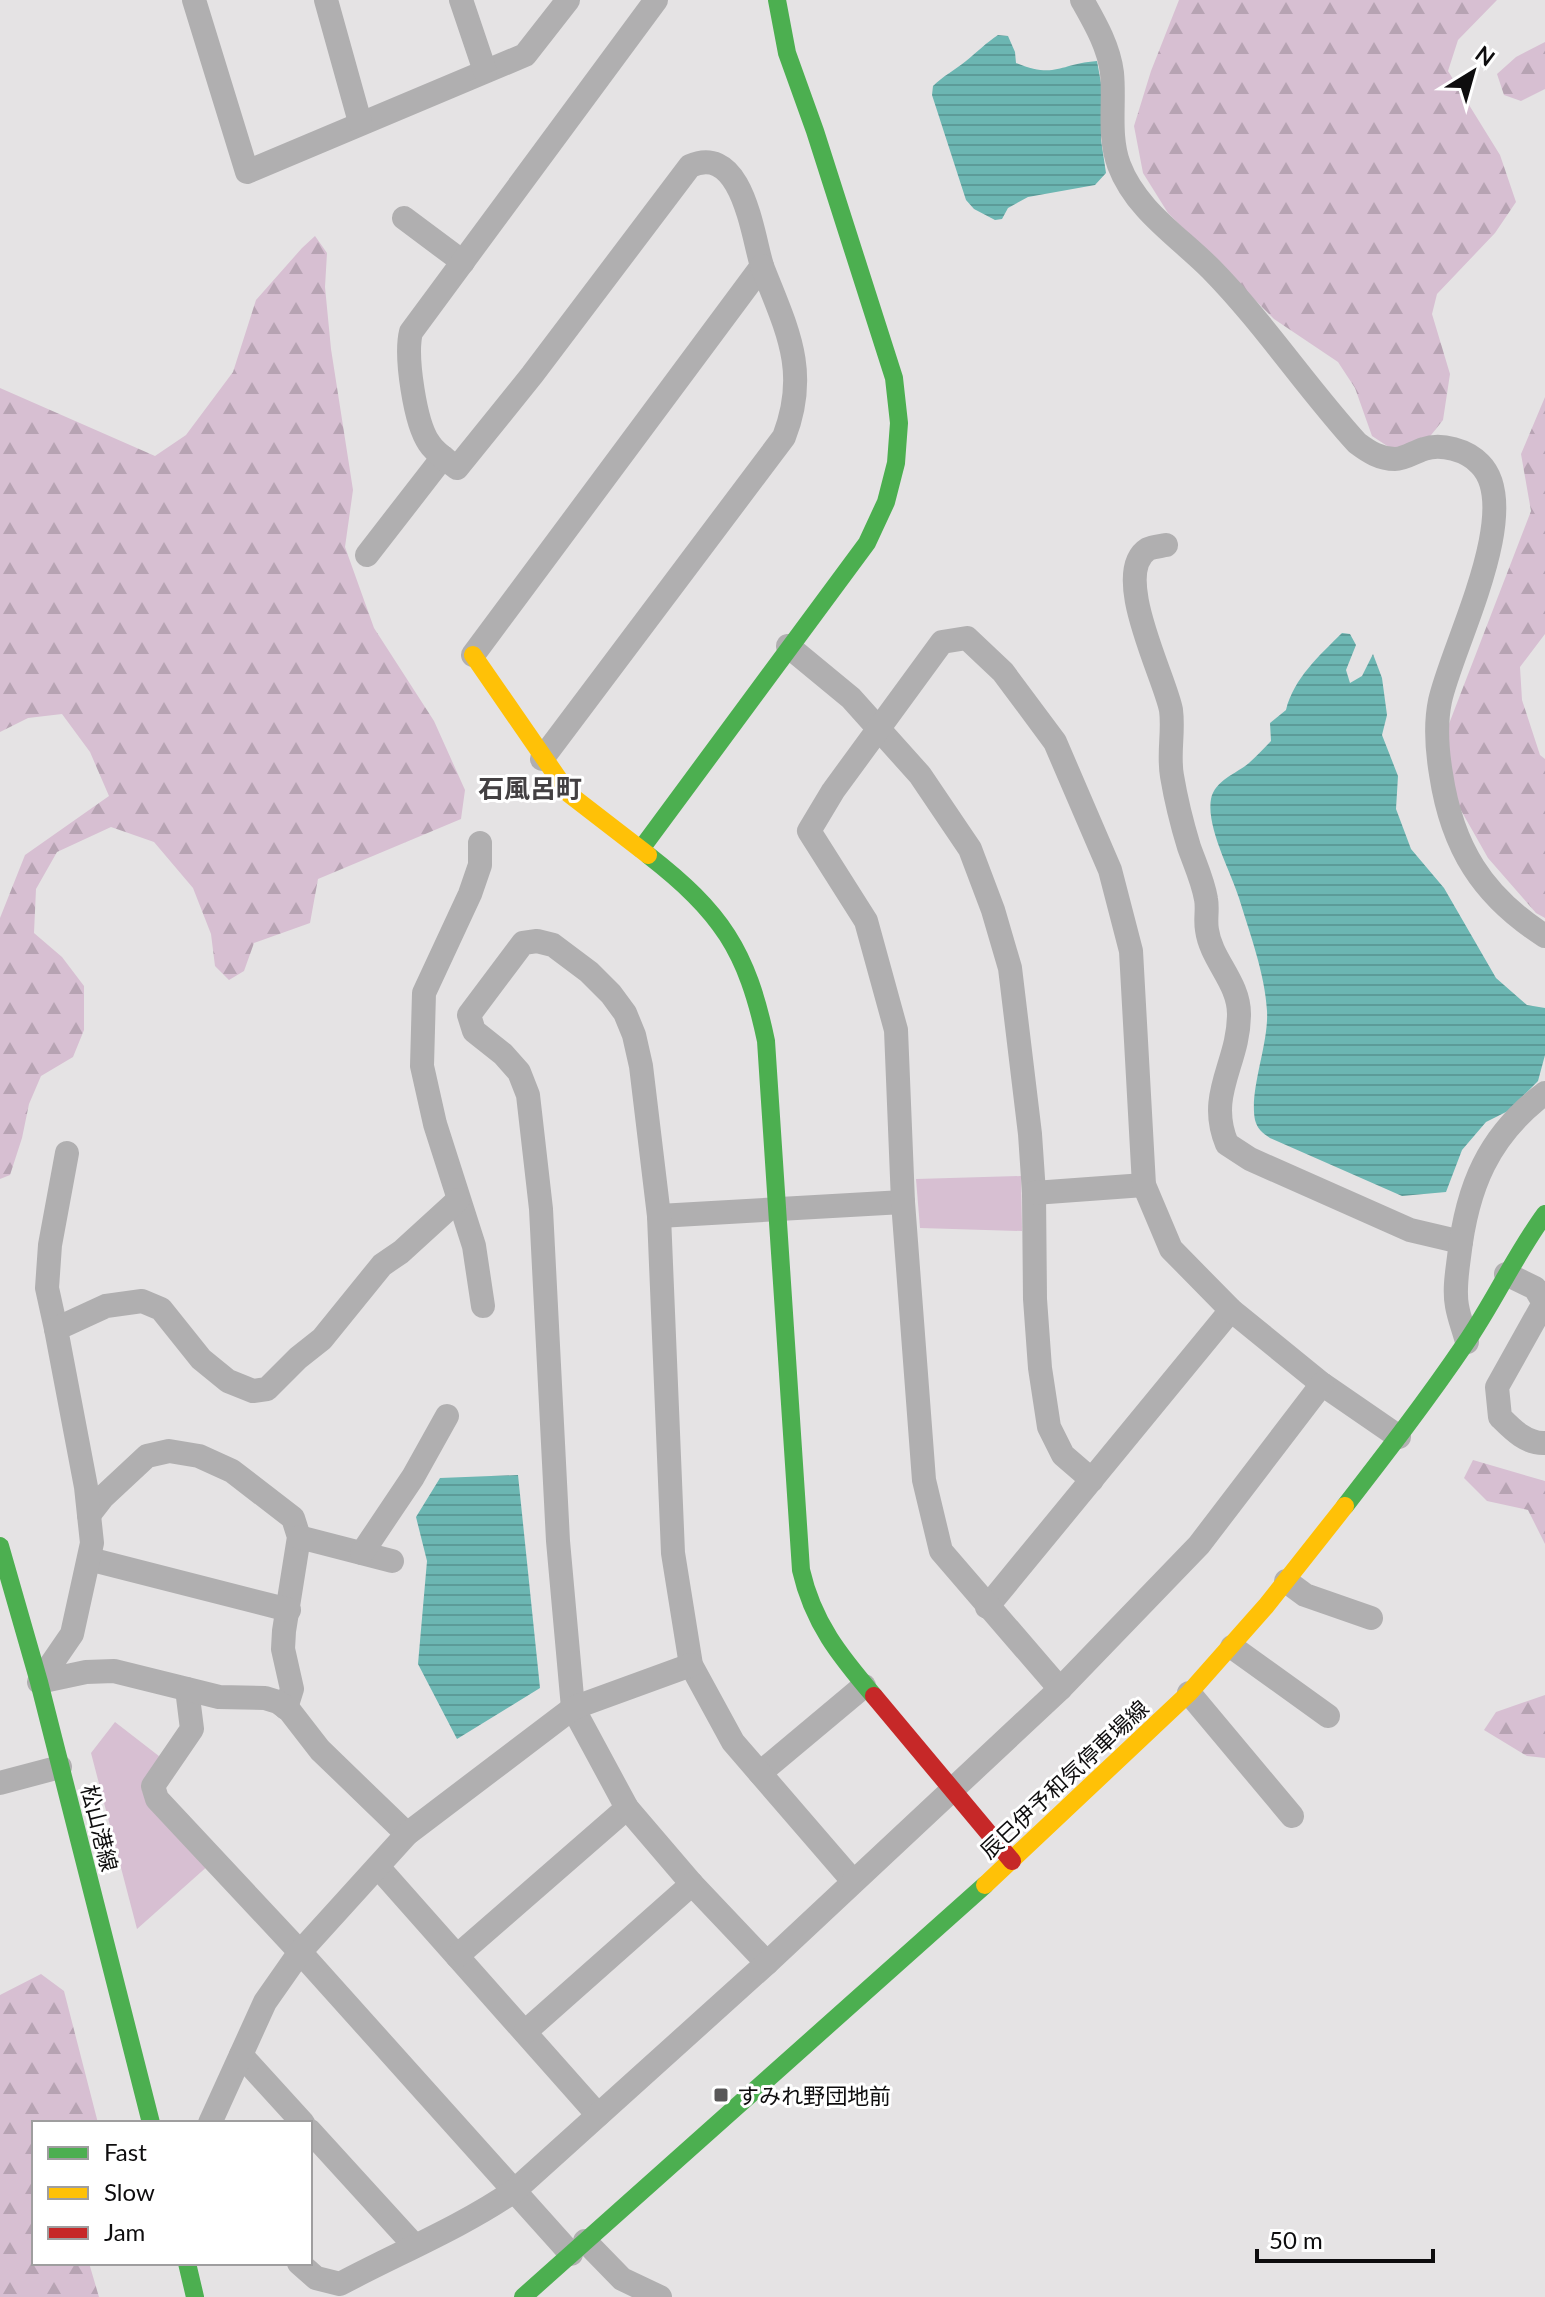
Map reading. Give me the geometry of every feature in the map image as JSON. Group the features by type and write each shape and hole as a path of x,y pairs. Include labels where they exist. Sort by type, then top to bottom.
{"street":[{"path":"194,0 247,172 525,55 568,0"},
{"path":"326,0 360,122"},
{"path":"461,0 485,71"},
{"path":"542,759 784,437 797,389 789,337 732,175 715,163 705,162 690,166 532,375 457,468 430,446 421,428 407,347 411,332 656,0"},
{"path":"641,849 867,543 883,513 894,480 900,446 894,378 787,53 777,0"},
{"path":"1082,0 1107,50 1112,73 1113,140 1119,165 1132,191 1150,214 1211,270 1357,443 1370,453 1398,459 1426,448 1451,449 1480,463 1489,477 1493,531 1487,563 1440,702 1437,744 1444,790 1458,842 1476,873 1500,902 1545,936"},
{"path":"404,218 463,262"},
{"path":"762,266 473,655 569,794 684,883 709,908 728,934 747,971 766,1041 801,1570 805,1591 815,1616 835,1650 1012,1861"},
{"path":"367,555 443,457"},
{"path":"1166,545 1148,549 1136,564 1135,586 1150,652 1167,690 1173,729 1171,772 1188,845 1206,901 1211,947 1234,988 1239,1010 1238,1037 1218,1113 1227,1144 1250,1159 1410,1230 1461,1242"},
{"path":"1060,1689 941,1551 924,1480 903,1202 896,1030 866,921 809,831 833,791 942,642 967,638 1003,672 1055,742 1110,870 1131,951 1144,1185 1171,1249 1231,1310 1322,1384 1399,1437"},
{"path":"788,646 851,698 920,775 970,849 993,910 1010,968 1034,1193 1035,1299 1040,1368 1049,1427 1063,1455 1092,1480"},
{"path":"480,843 480,865 470,894 424,993 422,1066 435,1124 474,1246 483,1306"},
{"path":"767,1963 692,1884 627,1808 573,1708 558,1541 541,1209 528,1095 519,1072 503,1054 474,1031 469,1015 523,943 537,941 553,945 589,972 611,994 625,1013 641,1066 659,1216 673,1553 691,1665 733,1742 853,1881"},
{"path":"1467,1342 1457,1305 1463,1220 1479,1170 1495,1141 1512,1121 1545,1093"},
{"path":"39,1682 72,1634 92,1543 47,1288 50,1245 67,1153"},
{"path":"1034,1193 1144,1185"},
{"path":"56,1329 106,1306 142,1301 161,1309 201,1359 228,1381 253,1391 267,1389 322,1339 382,1265 401,1252 458,1200"},
{"path":"659,1216 903,1202"},
{"name":"辰巳伊予和気停車場線","path":"523,2297 1012,1861 1189,1693 1232,1647 1399,1437 1467,1342 1545,1214"},
{"path":"1506,1274 1535,1288 1544,1303 1497,1387 1500,1417 1518,1435 1538,1444 1545,1443"},
{"path":"987,1607 1231,1310"},
{"path":"301,2265 316,2278 340,2284 479,2215 514,2191 767,1963 1060,1689 1199,1545 1322,1384"},
{"path":"362,1553 440,1449 447,1416"},
{"path":"89,1515 103,1497 147,1456 169,1451 199,1456 232,1471 293,1518 299,1537 283,1649 292,1689 286,1708"},
{"path":"299,1537 392,1561"},
{"name":"松山港線","path":"0,1546 39,1682 150,2121"},
{"path":"89,1559 289,1610"},
{"path":"1286,1581 1305,1595 1371,1618"},
{"path":"1232,1647 1328,1716"},
{"path":"211,2121 265,2002 300,1952 407,1834 573,1708 691,1665"},
{"path":"39,1682 86,1672 114,1671 219,1697 265,1698 278,1702 320,1750 407,1834"},
{"path":"760,1773 864,1686"},
{"path":"187,1689 192,1729 153,1786 157,1799 300,1952 514,2191 578,2247 622,2279 660,2297"},
{"path":"1189,1693 1292,1816"},
{"path":"0,1783 60,1767"},
{"path":"457,1956 627,1808"},
{"path":"378,1867 598,2115"},
{"path":"525,2032 692,1884"},
{"path":"241,2055 301,2121"},
{"path":"312,2133 414,2245"},
{"path":"187,2265 195,2297"}],"green space":[{"path":"1179,0 1497,0 1458,40 1448,71 1500,155 1516,202 1495,233 1437,294 1432,314 1450,374 1443,420 1416,454 1401,455 1372,436 1355,388 1338,362 1274,319 1168,213 1143,173 1134,126 1151,71"},
{"path":"1545,42 1545,89 1521,101 1504,95 1497,74 1516,57"},
{"path":"315,236 327,253 325,287 331,349 353,490 345,547 374,628 434,721 465,790 461,819 318,879 310,923 254,943 244,971 229,980 215,966 211,934 193,888 154,842 111,827 57,852 36,889 34,933 62,957 84,986 84,1030 73,1057 41,1076 29,1104 10,1175 0,1179 0,918 25,855 109,796 90,752 62,714 28,718 0,732 0,388 155,456 186,435 233,372 256,300"},
{"path":"1545,397 1545,634 1520,667 1522,700 1540,755 1545,759 1545,918 1536,913 1488,858 1454,798 1447,729 1531,511 1521,454"},
{"path":"1021,1176 1022,1231 920,1228 916,1179"},
{"path":"1473,1460 1545,1481 1545,1544 1528,1510 1487,1501 1464,1478"},
{"path":"1545,1695 1545,1758 1527,1756 1484,1730 1496,1712"},
{"path":"115,1722 164,1760 142,1791 210,1864 137,1929 91,1753"},
{"path":"41,1974 64,1991 97,2121 32,2121 32,2265 90,2265 99,2297 0,2297 0,1995"}],"water":[{"path":"998,35 1008,36 1016,63 1029,68 1049,70 1097,61 1106,173 1095,185 1028,197 1008,208 1002,219 995,220 974,209 966,200 932,95 937,82"},
{"path":"1342,633 1350,634 1356,645 1346,670 1350,683 1362,676 1373,654 1382,678 1387,715 1382,735 1398,776 1396,809 1411,849 1444,888 1496,978 1527,1005 1545,1008 1545,1055 1538,1081 1508,1111 1486,1122 1462,1150 1446,1192 1402,1196 1270,1138 1260,1130 1255,1120 1255,1095 1267,1024 1266,997 1252,940 1212,823 1211,799 1221,782 1249,763 1271,741 1270,723 1286,710 1301,678"},
{"path":"518,1475 540,1688 457,1739 418,1664 427,1561 416,1517 440,1478"}],"traffic: fast":[{"path":"641,849 867,543 886,502 896,463 899,423 894,378 787,53 777,0"},
{"path":"648,855 695,895 727,935 740,957 758,1009 766,1041 801,1570 820,1623 839,1653 874,1696"},
{"path":"1345,1506 1465,1344 1545,1214"},
{"path":"0,1546 39,1682 150,2121"},
{"path":"523,2297 985,1885"},
{"path":"187,2265 195,2297"}],"traffic: slow":[{"path":"473,655 569,794 648,855"},
{"path":"985,1885 1189,1693 1266,1606 1345,1506"}],"traffic: jam":[{"path":"874,1696 1012,1861"}],"place":[{"name":"すみれ野団地前","path":"721,2095"}],"district":[{"name":"石風呂町","path":"530,788"}]}
